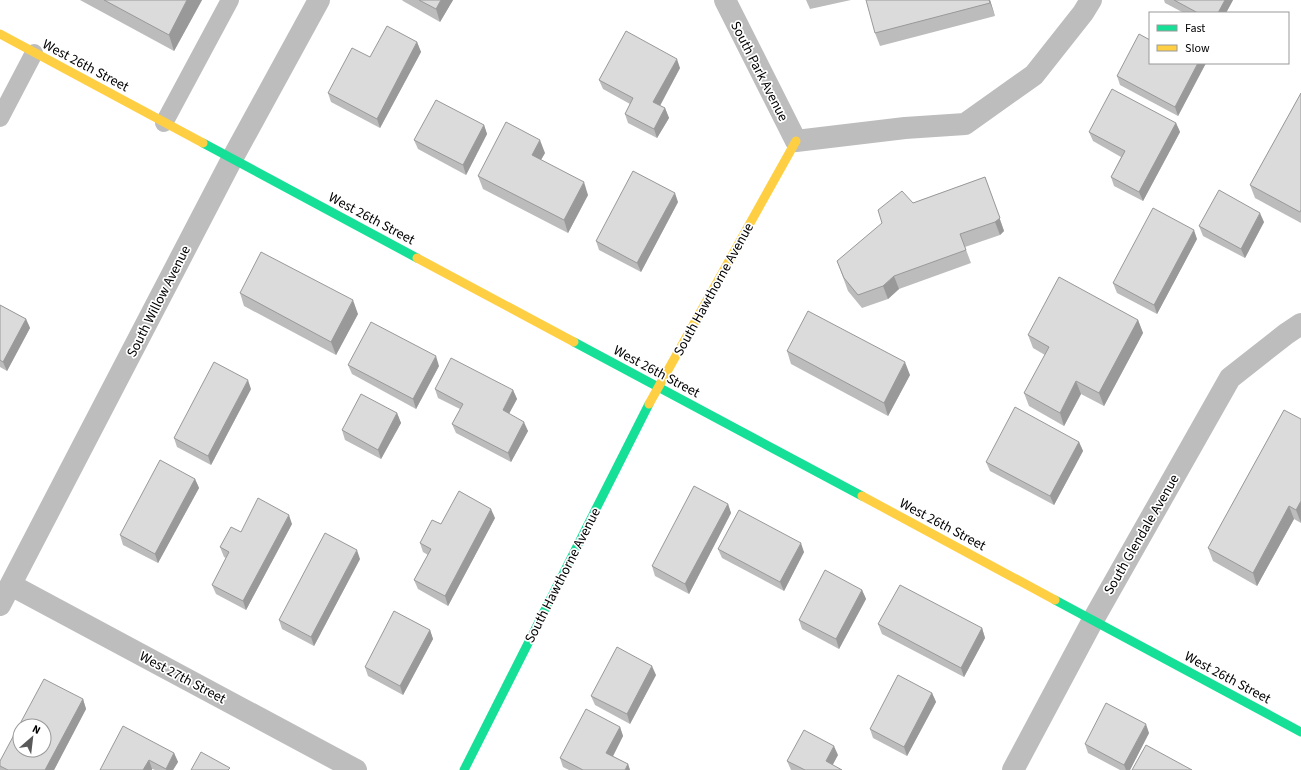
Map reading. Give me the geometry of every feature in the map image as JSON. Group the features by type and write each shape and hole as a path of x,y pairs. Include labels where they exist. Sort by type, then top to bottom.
{"main road":[{"name":"West 26th Street","path":"0,34 1301,732"},
{"name":"South Hawthorne Avenue","path":"464,770 658,387 796,141"}],"street":[{"name":"South Willow Avenue","path":"0,605 232,159 319,0"},
{"name":"South Park Avenue","path":"725,0 796,141"},
{"path":"796,141 905,128 965,124 1034,75 1083,13 1091,0"},
{"name":"South Glendale Avenue","path":"1013,770 1093,620 1230,378 1301,324"},
{"name":"West 27th Street","path":"11,585 356,770"}],"lane":[{"path":"164,123 230,0"},
{"path":"0,118 34,53"}],"building":[{"path":"104,0 187,0 169,35"},
{"path":"419,0 441,0 436,9"},
{"path":"866,0 989,0 990,3 875,33"},
{"path":"1174,0 1225,0 1219,12 1196,12"},
{"path":"387,26 417,42 377,119 328,93 352,48 370,57"},
{"path":"626,31 677,59 653,102 665,108 654,129 625,114 633,98 599,80"},
{"path":"1139,34 1149,39 1149,64 1197,64 1175,107 1117,76"},
{"path":"1112,89 1176,123 1139,192 1111,177 1125,151 1089,132"},
{"path":"1301,93 1301,210 1300,212 1250,185"},
{"path":"436,100 484,125 463,165 414,140"},
{"path":"506,122 540,140 532,155 584,182 564,220 478,176"},
{"path":"633,171 675,193 637,263 596,241"},
{"path":"985,177 1000,218 995,222 960,234 966,250 894,276 883,286 858,295 844,278 837,261 882,223 878,210 902,191 913,203"},
{"path":"1219,190 1260,213 1241,249 1199,226"},
{"path":"1153,208 1194,230 1154,305 1113,283"},
{"path":"261,252 353,300 331,342 240,293"},
{"path":"1059,277 1138,320 1099,393 1076,381 1060,413 1024,393 1049,347 1028,335"},
{"path":"0,305 26,319 3,362 0,360"},
{"path":"808,311 905,362 884,403 787,351"},
{"path":"371,322 436,356 413,399 348,365"},
{"path":"451,358 513,390 503,410 524,422 508,453 452,424 463,404 435,389"},
{"path":"214,362 248,380 208,456 174,438"},
{"path":"361,394 397,413 378,450 342,430"},
{"path":"1015,407 1079,442 1050,496 986,462"},
{"path":"1284,410 1301,419 1301,501 1296,510 1289,506 1253,573 1208,548"},
{"path":"160,460 195,479 155,554 120,535"},
{"path":"694,486 728,504 685,584 652,566"},
{"path":"459,491 491,509 445,596 414,580 431,549 420,543 432,520 441,524"},
{"path":"258,498 289,515 243,601 212,585 229,552 220,547 231,527 241,532"},
{"path":"739,510 801,543 780,582 718,549"},
{"path":"325,533 357,550 311,637 279,620"},
{"path":"825,570 862,590 836,639 799,620"},
{"path":"900,585 982,628 961,668 878,624"},
{"path":"394,611 430,630 400,686 365,667"},
{"path":"617,647 652,666 627,714 591,696"},
{"path":"898,675 932,693 904,747 870,729"},
{"path":"44,679 83,699 52,757 52,718 23,718"},
{"path":"1106,703 1146,724 1124,765 1085,744"},
{"path":"586,709 620,727 606,753 628,764 625,770 583,770 560,758"},
{"path":"123,726 174,753 166,769 149,760 143,770 100,770"},
{"path":"804,730 834,746 826,761 842,770 805,770 787,761"},
{"path":"12,739 12,758 51,758 45,770 8,770 0,766 0,761"},
{"path":"1146,745 1192,770 1132,770"},
{"path":"201,752 230,768 228,770 191,770"}],"traffic: fast":[{"path":"203,143 417,258"},
{"path":"574,342 862,496"},
{"path":"464,770 649,404"},
{"path":"1055,600 1301,732"}],"traffic: slow":[{"path":"0,34 203,143"},
{"path":"649,404 796,141"},
{"path":"417,258 574,342"},
{"path":"862,496 1055,600"}]}
